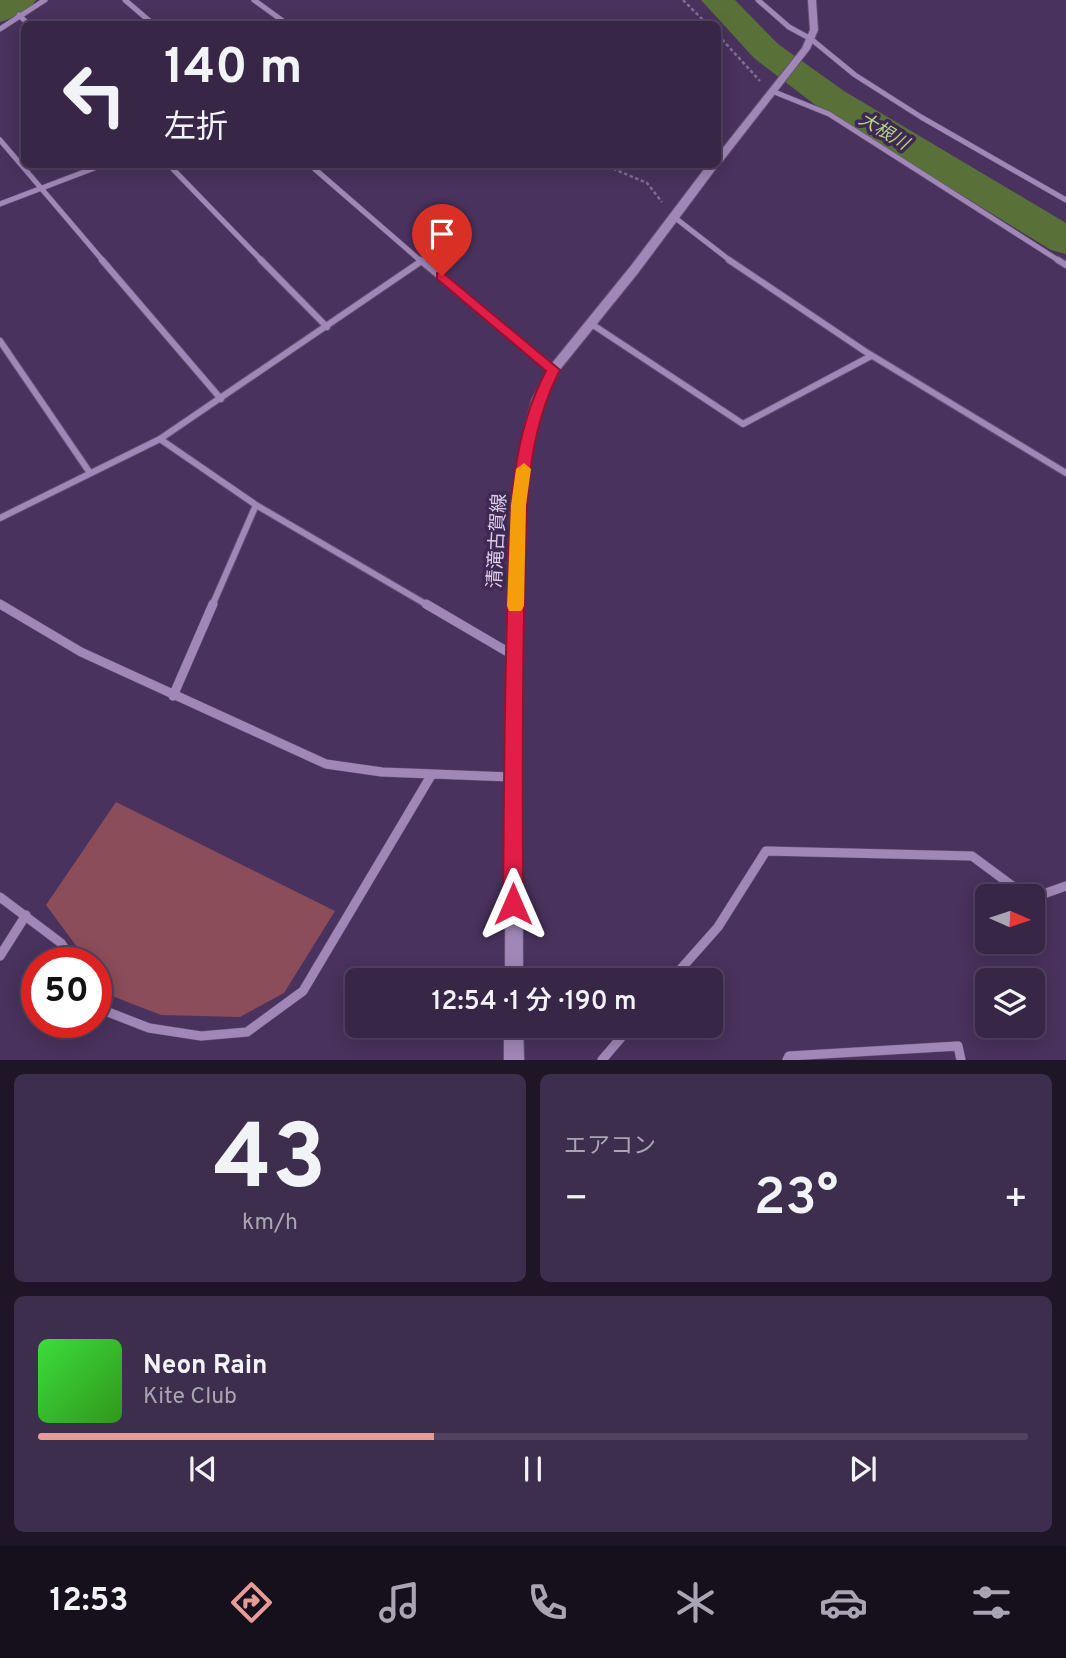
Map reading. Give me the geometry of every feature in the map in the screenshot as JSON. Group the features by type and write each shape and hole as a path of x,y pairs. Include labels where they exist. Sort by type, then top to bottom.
{"main road":[{"path":"721,156 806,49 815,18 812,0"},
{"name":"清滝古賀線","path":"514,968 514,655 518,505 530,429 538,399 553,370 711,168"},
{"path":"514,1038 514,1059"}],"street":[{"path":"0,29 45,0"},
{"path":"125,0 150,21"},
{"path":"254,0 283,21"},
{"path":"758,0 789,27 811,39 856,75 921,117 1066,200"},
{"path":"19,15 25,21"},
{"path":"772,91 829,114 1066,265"},
{"path":"0,140 21,163"},
{"path":"25,168 221,400"},
{"path":"0,204 95,168"},
{"path":"172,168 327,327"},
{"path":"313,168 336,190 424,260 553,370"},
{"path":"674,217 718,253 871,356 1066,473"},
{"path":"0,518 160,439 424,260"},
{"path":"590,323 743,424 871,356"},
{"path":"0,341 90,473"},
{"path":"160,439 256,505 514,655"},
{"path":"173,696 256,505"},
{"path":"0,604 81,652 326,764 382,772 513,777"},
{"path":"112,1014 149,1028 201,1036 247,1032 303,991 432,774"},
{"path":"682,968 718,927 766,851 972,856 1010,884"},
{"path":"1045,893 1066,886"},
{"path":"0,897 64,947"},
{"path":"0,956 26,915"},
{"path":"602,1059 620,1038"},
{"path":"787,1059 789,1056 958,1046 961,1059"}],"path":[{"path":"678,0 683,0 704,21"},
{"path":"721,38 772,91"},
{"path":"611,168 647,183 674,217"}],"shaded area":[{"path":"116,802 335,911 284,993 240,1017 161,1015 112,996 112,947 77,947 46,905"}],"waterway":[{"path":"0,12 20,0"},
{"name":"大根川","path":"717,0 766,51 831,99 1066,241"}],"slow traffic":[{"path":"515,606 518,505 524,469"}],"route":[{"path":"442,276 553,370 538,399 530,429 518,505 513,904"}]}
